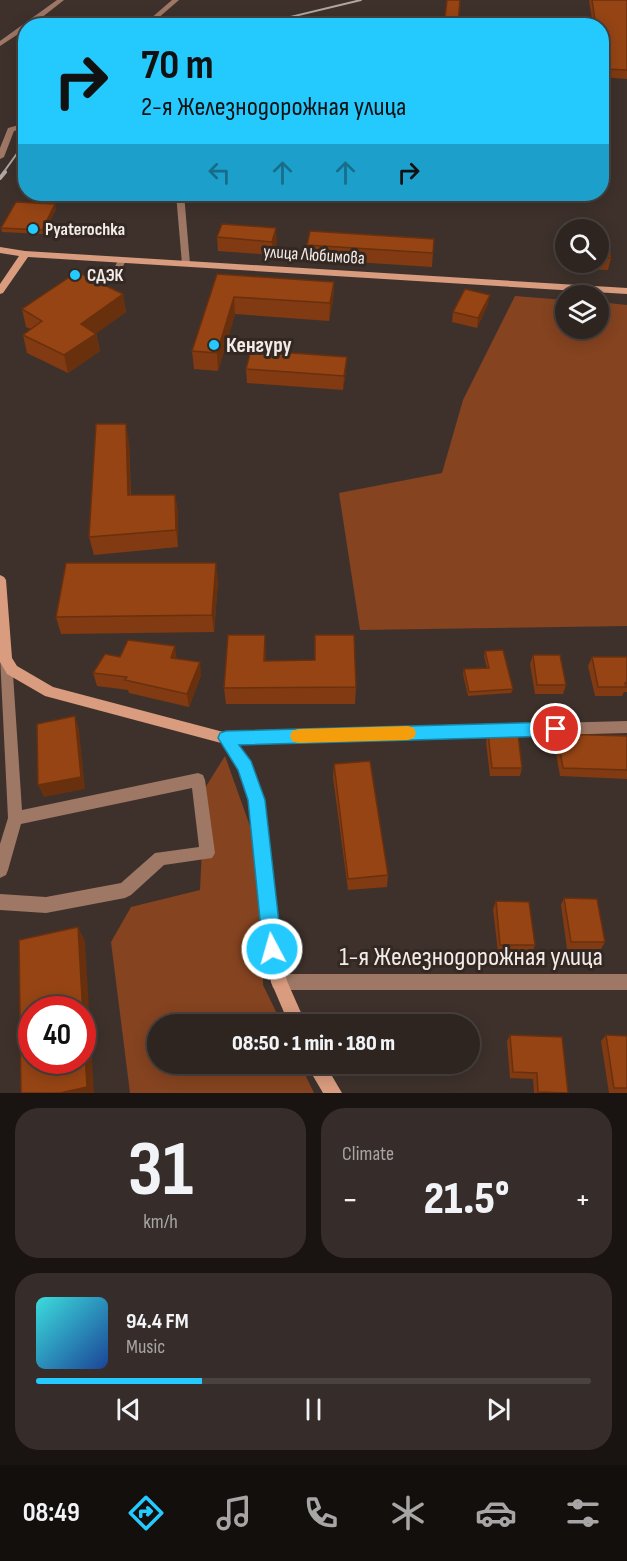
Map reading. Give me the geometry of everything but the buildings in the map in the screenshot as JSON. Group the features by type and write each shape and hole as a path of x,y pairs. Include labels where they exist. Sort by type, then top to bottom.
{"main road":[{"name":"улица Любимова","path":"0,250 25,254 627,291"},
{"path":"0,291 25,254"},
{"path":"0,580 5,659 12,670 50,692 226,738 245,766 257,800 272,949 279,982 293,1014"},
{"path":"321,1074 333,1093"}],"street":[{"path":"37,18 61,0"},
{"path":"155,18 176,0"},
{"path":"0,44 18,32"},
{"path":"0,128 11,130 18,128"},
{"path":"0,157 11,130"},
{"path":"0,870 15,818 5,659"},
{"path":"226,738 627,728"},
{"path":"0,902 46,905 125,890 160,858 207,853 198,780 15,818"},
{"name":"1-я Железнодорожная улица","path":"279,982 627,982"}],"lane":[{"path":"181,201 186,264"},
{"path":"117,271 122,260"}],"shaded area":[{"path":"515,296 555,299 555,339 609,339 609,303 627,305 627,626 360,630 339,493 442,473 463,400"},
{"path":"225,756 251,829 263,915 263,985 277,1014 147,1014 147,1074 305,1074 314,1093 130,1093 111,942 131,907 200,890 205,788"}],"railway":[{"path":"286,18 361,0"},
{"path":"3,173 18,152"},
{"path":"0,178 5,172"}],"slow traffic":[{"path":"298,736 408,733"}],"place":[{"name":"Pyaterochka","path":"33,229"},
{"name":"СДЭК","path":"75,275"},
{"name":"Кенгуру","path":"214,345"}],"route":[{"path":"272,949 257,800 245,766 226,738 556,729"}]}
